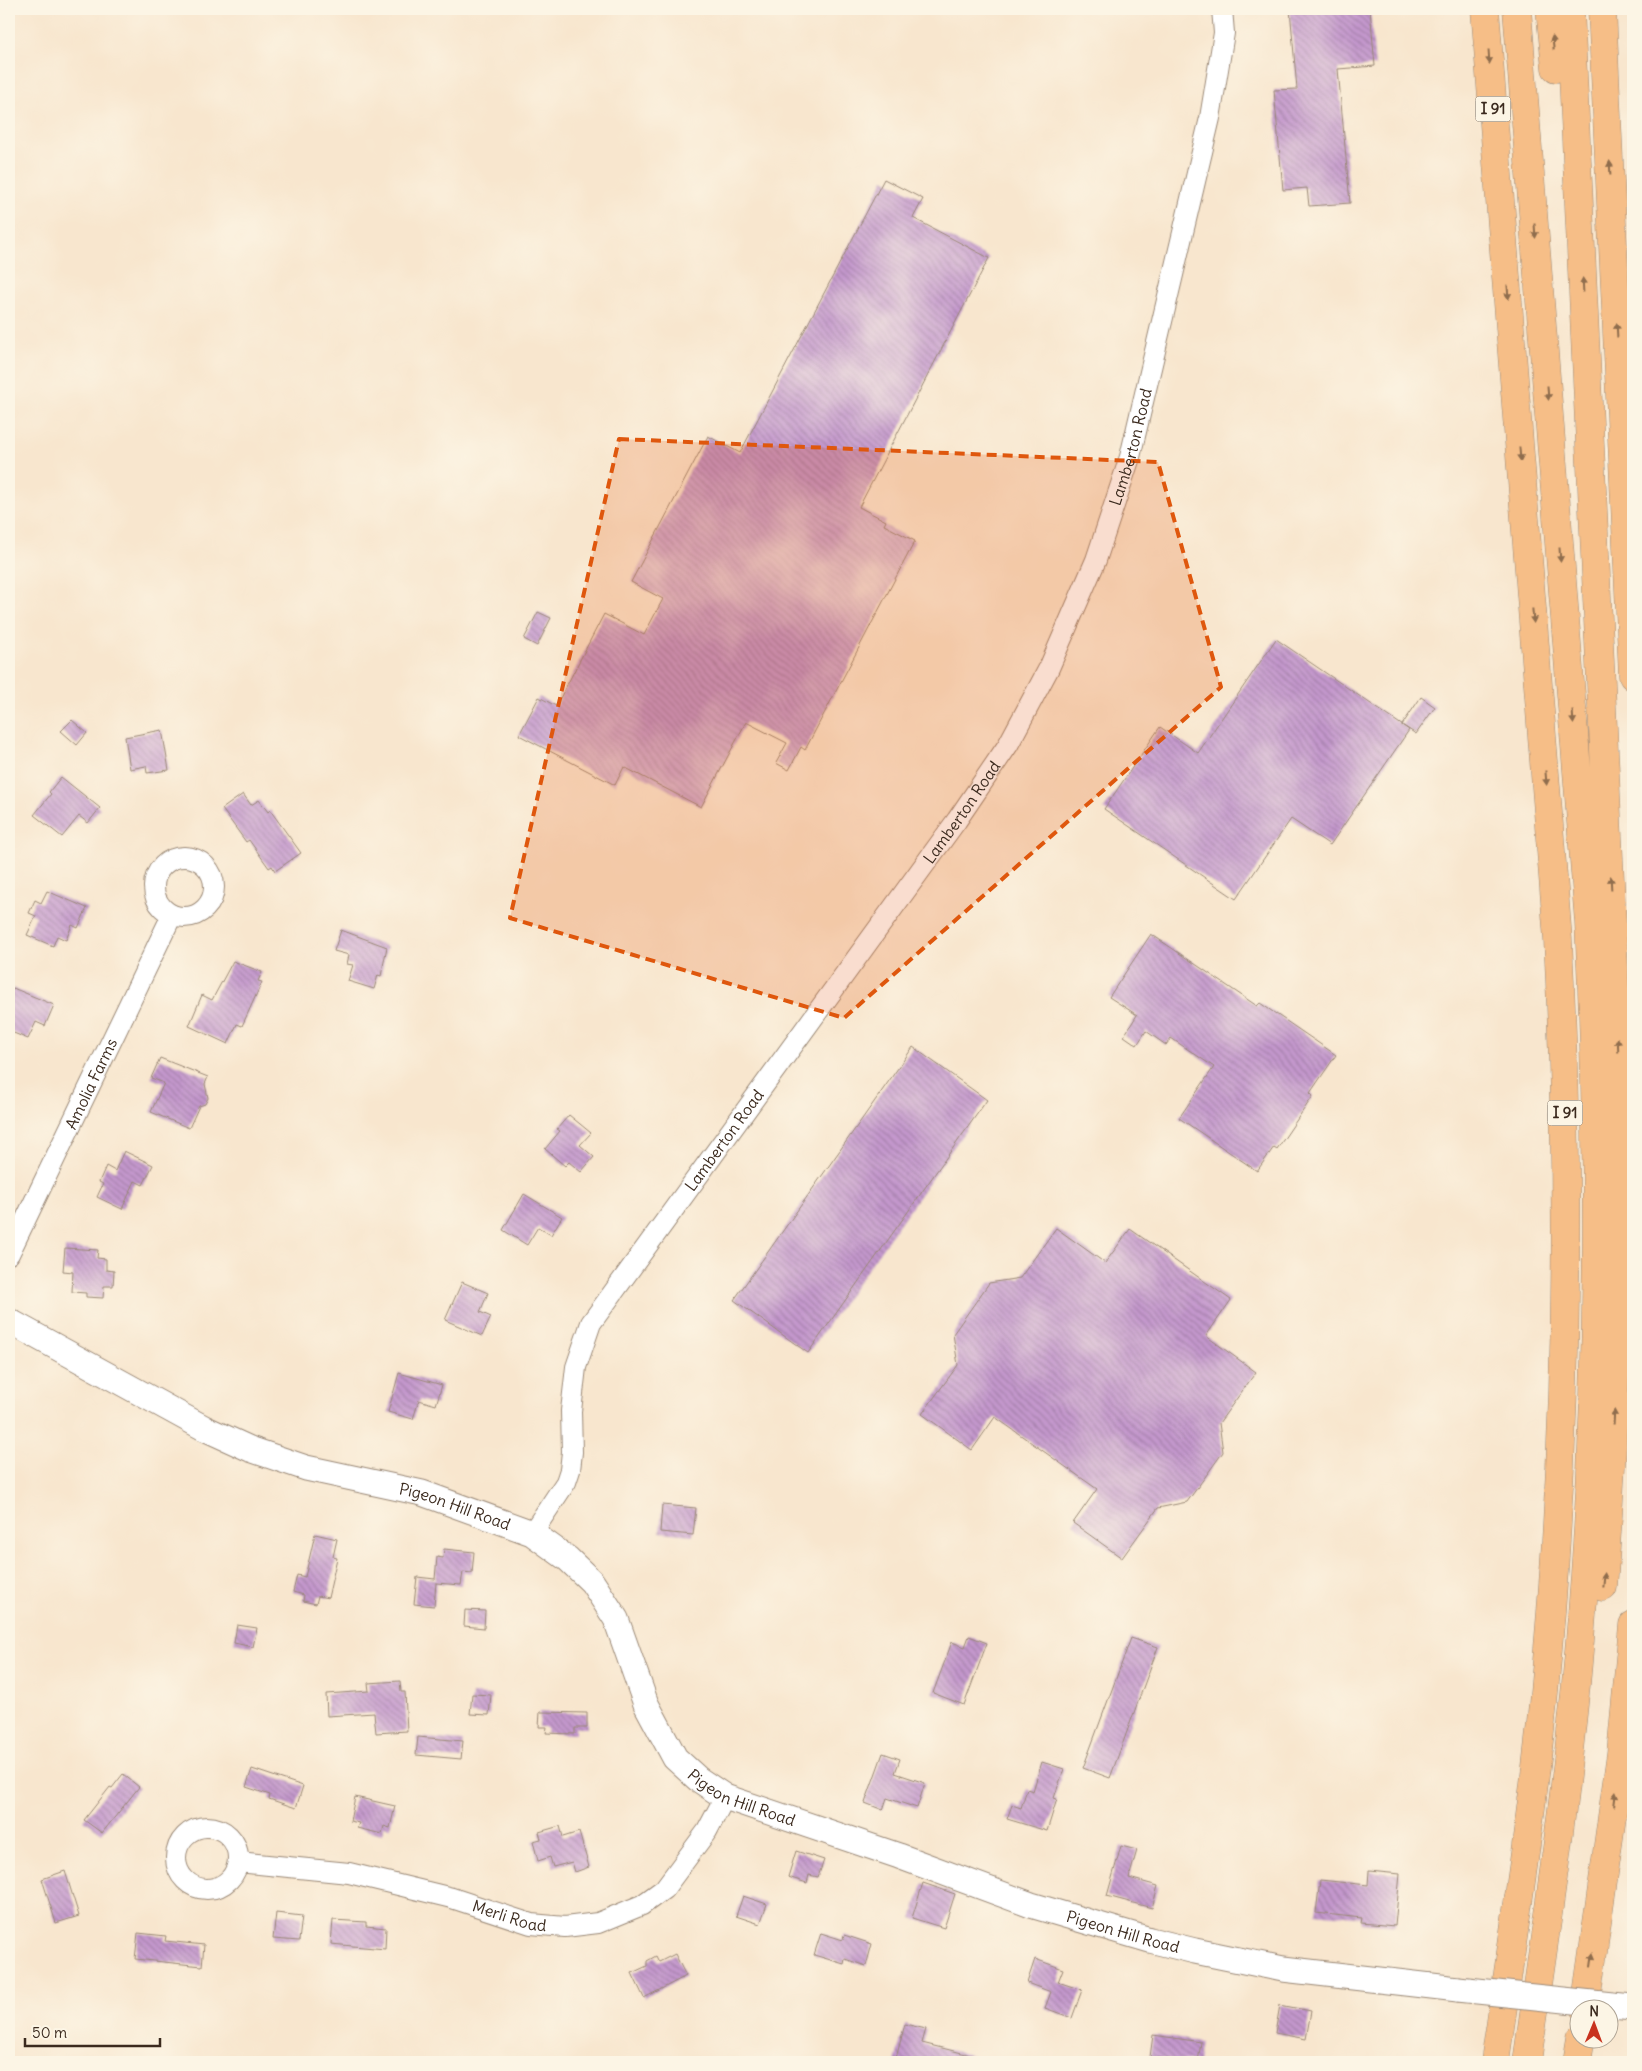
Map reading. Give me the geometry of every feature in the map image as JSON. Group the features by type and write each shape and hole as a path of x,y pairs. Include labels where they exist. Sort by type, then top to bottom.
{"highway":[{"name":"I 91","path":"1485,9 1552,856 1563,1042 1566,1211 1563,1400 1550,1625 1528,1828 1495,2062"},
{"path":"1517,9 1589,923 1595,1061 1598,1250 1591,1471 1579,1651 1561,1824 1527,2062"},
{"path":"1528,9 1534,100 1531,183"},
{"path":"1550,9 1566,172 1580,229"},
{"path":"1545,2062 1579,1824 1594,1685 1611,1471 1619,1268 1619,1114 1615,964 1570,9"},
{"path":"1602,9 1633,676"},
{"path":"1586,1998 1621,1753 1633,1625"},
{"path":"1577,2062 1579,2048"}],"street":[{"name":"Lamberton Road","path":"532,1533 566,1482 570,1470 572,1452 571,1411 576,1368 591,1323 958,820 1008,745 1049,668 1096,560 1130,457 1210,118 1224,33 1222,9"},
{"name":"Amolia Farms","path":"9,1254 172,915"},
{"name":"Pigeon Hill Road","path":"9,1321 204,1428 250,1449 306,1468 422,1493 532,1533 568,1559 592,1582 616,1619 646,1704 675,1758 698,1779 726,1797 899,1856 1031,1905 1150,1940 1222,1957 1283,1968 1632,2007"},
{"name":"Merli Road","path":"238,1862 349,1873 452,1898 531,1924 565,1927 598,1923 642,1906 664,1889 707,1831 726,1797"}],"highlighted area":[{"path":"619,439 1158,462 1221,687 844,1018 510,918"}],"building":[{"path":"1290,9 1370,9 1375,66 1338,69 1350,203 1309,206 1307,188 1283,190 1274,90 1297,89"},
{"path":"884,179 923,199 913,218 989,258 859,507 886,521 884,525 915,541 805,750 801,747 789,770 776,763 787,743 746,722 701,807 624,767 615,785 519,735 539,697 556,706 604,614 644,635 663,599 631,582 708,436 740,453"},
{"path":"538,612 551,618 537,646 524,639"},
{"path":"1276,639 1409,730 1330,845 1291,819 1236,899 1104,809 1160,727 1198,753"},
{"path":"1421,697 1435,707 1416,734 1402,725"},
{"path":"72,720 87,733 77,745 61,731"},
{"path":"162,730 169,770 147,773 146,766 130,769 125,737"},
{"path":"61,777 100,808 88,823 79,816 62,837 34,815 51,794 49,792"},
{"path":"243,794 251,805 259,800 268,812 270,810 301,853 275,871 272,866 269,868 249,840 246,842 222,809"},
{"path":"47,891 87,908 78,928 72,925 66,940 57,936 53,946 27,935 36,916 29,913 35,900 41,903"},
{"path":"341,930 387,947 381,976 378,975 374,989 348,981 353,965 347,964 349,955 334,951"},
{"path":"1151,934 1257,1006 1260,1003 1336,1055 1310,1093 1313,1096 1277,1149 1274,1147 1257,1171 1179,1118 1214,1067 1171,1038 1166,1045 1146,1031 1137,1045 1124,1036 1137,1015 1109,997"},
{"path":"233,961 262,972 258,981 262,982 242,1026 237,1024 228,1044 189,1026 202,995 212,1000"},
{"path":"13,988 54,1005 45,1026 36,1022 28,1039 9,1031 9,998"},
{"path":"913,1047 987,1100 808,1353 734,1300"},
{"path":"160,1058 208,1077 205,1084 208,1098 205,1104 199,1106 189,1128 151,1112 164,1083 151,1078"},
{"path":"569,1115 591,1133 580,1145 594,1157 581,1172 569,1162 565,1166 545,1149 560,1131 557,1129"},
{"path":"124,1151 153,1165 143,1185 135,1181 122,1209 97,1197 103,1184 99,1182 106,1166 115,1171"},
{"path":"524,1194 562,1217 551,1235 538,1227 527,1245 503,1230"},
{"path":"1056,1228 1105,1263 1130,1229 1231,1300 1206,1336 1256,1372 1219,1423 1223,1452 1187,1502 1158,1508 1122,1558 1073,1523 1097,1489 995,1417 972,1450 922,1414 958,1365 953,1334 989,1283 1020,1278"},
{"path":"65,1248 98,1250 97,1258 106,1259 106,1270 114,1271 113,1286 104,1286 103,1298 86,1297 86,1293 72,1292 73,1272 63,1271"},
{"path":"462,1282 488,1293 480,1312 491,1317 482,1336 445,1320"},
{"path":"399,1373 442,1385 436,1405 419,1400 413,1419 388,1412"},
{"path":"662,1505 696,1508 693,1535 660,1532"},
{"path":"315,1534 337,1539 333,1557 337,1558 328,1598 318,1596 316,1604 303,1601 304,1595 293,1592 297,1575 305,1577"},
{"path":"444,1549 474,1552 472,1573 463,1572 461,1585 436,1583 434,1606 414,1604 417,1577 435,1579 437,1557 443,1558"},
{"path":"465,1610 485,1611 484,1628 464,1626"},
{"path":"237,1625 257,1628 253,1647 234,1643"},
{"path":"969,1636 987,1643 964,1705 933,1693 952,1642 965,1647"},
{"path":"1131,1638 1158,1647 1110,1778 1083,1768"},
{"path":"400,1681 401,1692 405,1692 407,1731 376,1733 374,1713 327,1716 326,1694 369,1691 368,1683"},
{"path":"472,1694 491,1695 489,1715 470,1714"},
{"path":"540,1712 587,1713 587,1728 575,1728 575,1734 546,1733 547,1727 539,1727"},
{"path":"418,1737 463,1741 461,1759 416,1755"},
{"path":"883,1753 900,1759 895,1773 925,1783 917,1808 887,1798 883,1810 865,1803"},
{"path":"1042,1762 1064,1769 1054,1798 1057,1799 1047,1831 1007,1819 1012,1805 1021,1808 1027,1789 1033,1791"},
{"path":"252,1769 303,1786 296,1808 269,1799 270,1795 246,1787"},
{"path":"123,1774 139,1787 102,1833 84,1820 110,1787 112,1788"},
{"path":"355,1797 395,1806 390,1828 384,1826 382,1834 357,1828 359,1823 350,1821"},
{"path":"560,1826 563,1837 579,1832 589,1867 575,1872 572,1862 553,1867 550,1857 538,1861 533,1841 541,1839 539,1832"},
{"path":"1121,1846 1137,1850 1129,1878 1158,1886 1152,1908 1107,1896"},
{"path":"796,1851 824,1860 818,1877 809,1875 807,1883 788,1877"},
{"path":"65,1871 79,1916 56,1923 42,1879"},
{"path":"1369,1871 1400,1874 1395,1926 1361,1923 1362,1918 1316,1913 1320,1880 1368,1885"},
{"path":"923,1883 955,1894 944,1928 912,1918"},
{"path":"743,1896 767,1904 760,1924 736,1916"},
{"path":"276,1913 302,1916 299,1941 273,1939"},
{"path":"333,1920 366,1922 366,1926 386,1928 385,1949 331,1944"},
{"path":"138,1933 166,1936 165,1941 204,1945 202,1966 135,1959"},
{"path":"821,1933 843,1940 844,1935 872,1944 866,1966 845,1959 844,1964 814,1955"},
{"path":"675,1954 686,1976 644,1998 632,1973 647,1966 647,1961 656,1956 659,1962"},
{"path":"1035,1959 1063,1969 1058,1982 1082,1990 1072,2018 1045,2008 1051,1992 1027,1983"},
{"path":"1280,2005 1311,2011 1306,2039 1275,2033"},
{"path":"905,2024 926,2029 922,2043 978,2057 978,2062 895,2062"},
{"path":"1153,2035 1201,2042 1198,2062 1150,2057"}]}
